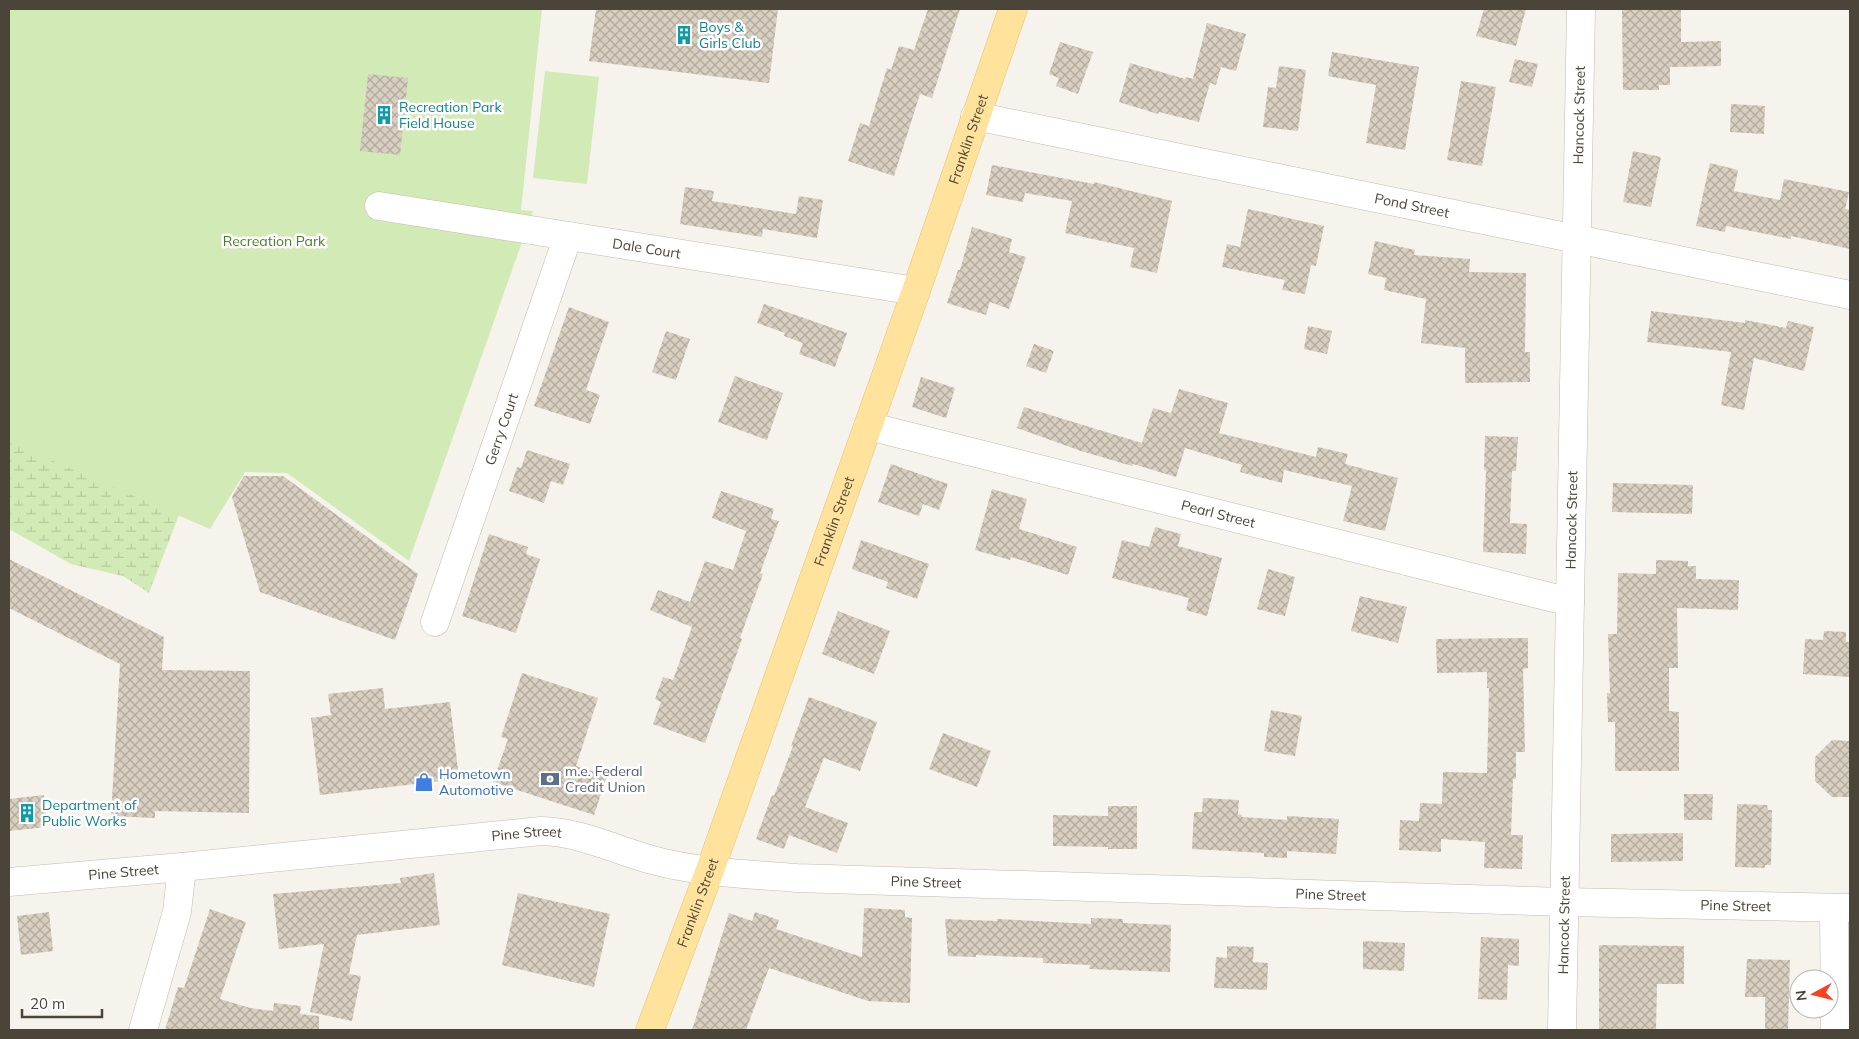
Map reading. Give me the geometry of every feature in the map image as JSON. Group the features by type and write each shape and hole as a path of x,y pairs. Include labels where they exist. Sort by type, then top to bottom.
{"main road":[{"name":"Franklin Street","path":"650,1030 710,870 916,291 1013,9"}],"street":[{"name":"Hancock Street","path":"1562,1030 1581,9"},
{"name":"Pond Street","path":"975,116 1850,295"},
{"name":"Dale Court","path":"379,206 916,291"},
{"name":"Gerry Court","path":"435,622 568,236"},
{"name":"Pearl Street","path":"868,426 1570,602"},
{"name":"Pine Street","path":"9,882 182,867 541,831 571,834 656,861 710,870 796,878 1564,902 1842,908"},
{"path":"143,1030 177,912 182,867"},
{"path":"1835,1030 1842,908"}],"green space":[{"name":"Recreation Park","path":"9,9 542,9 521,210 533,211 409,561 287,473 245,472 210,529 9,442"},
{"path":"545,71 599,77 587,184 533,178"},
{"path":"9,414 197,468 149,593 123,576 71,564 9,529"}],"building":[{"name":"Boys & Girls Club","path":"596,9 778,9 769,83 589,61"},
{"path":"928,9 960,9 932,98 920,94 894,176 848,161 860,123 869,126 887,68 891,70 899,46 914,50"},
{"path":"1484,9 1526,9 1516,46 1476,36"},
{"path":"1622,9 1681,9 1681,42 1721,41 1721,66 1670,67 1670,85 1659,85 1659,90 1623,90"},
{"path":"1207,23 1246,34 1236,71 1221,67 1216,85 1210,83 1199,122 1159,112 1158,114 1119,102 1130,63 1185,79 1186,77 1194,79"},
{"path":"1060,42 1093,52 1078,94 1056,86 1059,78 1049,74"},
{"path":"1332,52 1419,67 1405,150 1366,143 1376,85 1328,76"},
{"path":"1515,59 1538,64 1532,87 1509,82"},
{"path":"1279,66 1306,70 1298,131 1263,127 1268,87 1276,88"},
{"name":"Recreation Park Field House","path":"368,74 408,78 400,155 360,151"},
{"path":"1461,81 1496,87 1482,166 1447,160"},
{"path":"1731,104 1765,106 1764,134 1730,132"},
{"path":"1633,151 1661,157 1651,207 1623,202"},
{"path":"1710,163 1738,170 1734,191 1780,200 1784,179 1849,192 1845,209 1850,210 1850,249 1791,236 1791,239 1726,226 1725,232 1696,226"},
{"path":"992,165 1094,184 1094,182 1172,201 1157,273 1130,267 1134,248 1065,233 1072,201 1025,193 1023,202 986,195"},
{"path":"685,187 714,191 712,201 796,214 799,196 823,200 817,238 763,229 762,237 680,224"},
{"path":"1248,209 1324,226 1316,266 1311,265 1305,294 1282,290 1285,280 1222,267 1227,244 1240,247"},
{"path":"972,227 1012,239 1009,252 1026,257 1009,309 990,302 986,315 947,303 958,270 960,270"},
{"path":"1375,241 1415,250 1414,255 1470,259 1469,272 1526,273 1525,352 1530,352 1530,382 1465,383 1465,348 1421,343 1426,299 1384,290 1386,278 1368,274"},
{"path":"764,304 847,333 835,367 799,354 803,343 784,336 785,333 757,323"},
{"path":"569,307 609,322 586,390 600,395 590,424 534,406"},
{"path":"1651,311 1745,323 1745,320 1786,328 1788,321 1814,327 1804,371 1754,358 1744,410 1721,405 1731,352 1647,342"},
{"path":"1308,326 1332,331 1327,354 1304,349"},
{"path":"666,331 690,339 676,380 652,372"},
{"path":"1034,344 1054,351 1046,373 1026,366"},
{"path":"735,376 783,393 767,440 718,422"},
{"path":"921,377 955,388 946,418 912,407"},
{"path":"1179,389 1228,403 1219,433 1316,457 1318,447 1348,454 1345,464 1398,478 1385,531 1343,521 1352,486 1284,470 1282,483 1240,472 1242,465 1185,448 1176,477 1081,451 1017,428 1024,407 1142,443 1153,408 1171,413"},
{"path":"1485,436 1518,437 1516,471 1512,471 1510,523 1527,524 1526,554 1483,552 1486,470 1484,470"},
{"path":"527,450 570,464 563,485 551,481 544,503 509,491 517,467 521,468"},
{"path":"891,464 948,484 939,510 923,504 919,516 878,502"},
{"path":"244,476 283,476 418,574 395,640 260,592 232,497"},
{"path":"1613,483 1693,485 1692,514 1612,512"},
{"path":"992,489 1027,499 1019,529 1077,547 1068,575 1011,557 1010,560 975,550"},
{"path":"721,491 774,509 771,519 779,521 760,573 763,574 740,638 742,639 705,743 653,724 661,702 655,699 663,677 673,680 692,627 650,610 658,590 690,602 705,561 733,570 746,531 712,518"},
{"path":"1155,527 1181,534 1178,546 1222,558 1207,616 1186,610 1189,598 1112,578 1122,540 1149,547"},
{"path":"489,534 528,547 526,554 540,559 516,633 462,616"},
{"path":"861,540 929,564 917,599 886,588 888,582 852,569"},
{"path":"9,559 164,637 162,670 250,671 249,813 155,811 155,818 111,816 120,664 9,608"},
{"path":"1656,560 1688,561 1688,566 1696,566 1696,579 1739,580 1738,610 1677,608 1678,668 1669,668 1669,711 1679,712 1679,771 1615,771 1615,722 1608,722 1607,693 1610,693 1608,634 1617,634 1618,573 1656,574"},
{"path":"1268,569 1295,577 1285,616 1257,609"},
{"path":"1360,596 1407,607 1398,643 1351,631"},
{"path":"838,611 890,631 874,674 822,654"},
{"path":"1824,631 1846,632 1846,642 1850,642 1850,677 1803,674 1805,639 1823,640"},
{"path":"1528,638 1528,668 1523,669 1525,752 1516,752 1516,779 1513,779 1511,835 1523,835 1522,869 1484,868 1485,842 1441,839 1441,852 1399,850 1400,820 1419,821 1420,803 1442,804 1443,772 1487,773 1489,688 1487,688 1487,672 1437,673 1436,639"},
{"path":"522,673 598,698 576,766 607,776 594,815 493,782 508,739 501,737"},
{"path":"383,688 385,709 450,702 459,779 320,795 311,718 331,715 328,694"},
{"path":"809,697 877,722 860,771 824,758 805,807 848,823 837,853 789,835 784,849 756,839 793,746 791,746"},
{"path":"1271,710 1302,716 1295,756 1264,751"},
{"path":"943,733 991,751 977,787 929,769"},
{"path":"1832,740 1850,741 1850,797 1832,797 1815,781 1815,757"},
{"path":"1684,794 1713,794 1712,820 1684,820"},
{"name":"Department of Public Works","path":"44,795 47,827 9,831 9,799"},
{"path":"1203,798 1239,800 1238,814 1242,815 1242,817 1287,820 1287,816 1339,819 1336,854 1287,851 1287,858 1264,857 1264,853 1192,849 1194,812 1202,812"},
{"path":"1737,804 1767,805 1768,810 1772,810 1771,865 1765,865 1765,868 1735,867"},
{"path":"1108,806 1137,806 1137,849 1053,846 1053,815 1108,816"},
{"path":"1683,833 1683,861 1611,862 1611,834"},
{"path":"434,873 440,925 357,935 349,974 361,976 352,1021 310,1012 324,944 279,949 273,894 401,883 400,878"},
{"path":"518,893 610,914 594,987 502,965"},
{"path":"864,908 905,910 905,917 912,918 910,1003 868,1001 769,968 746,1030 692,1030 729,913 752,921 755,912 779,920 776,929 862,957"},
{"path":"210,909 246,922 220,999 250,1008 273,1011 274,1003 301,1006 300,1014 319,1016 319,1030 165,1030 178,987 184,988"},
{"path":"49,912 53,951 21,955 17,916"},
{"path":"1091,918 1123,919 1123,923 1171,925 1170,972 1089,969 1090,965 1043,963 1043,958 976,955 976,957 948,956 945,919 997,921 997,919 1091,924"},
{"path":"1481,937 1519,939 1519,966 1508,965 1507,1000 1478,999"},
{"path":"1363,941 1405,943 1404,971 1363,969"},
{"path":"1599,945 1684,946 1684,984 1657,984 1656,1030 1599,1030"},
{"path":"1227,946 1254,947 1253,962 1268,963 1267,990 1214,988 1216,957 1227,958"},
{"path":"1747,959 1790,960 1788,1030 1765,1029 1765,997 1745,997"}],"place":[{"name":"Boys & Girls Club","path":"684,35"},
{"name":"Recreation Park Field House","path":"384,115"},
{"name":"m.e. Federal Credit Union","path":"550,779"},
{"name":"Hometown Automotive","path":"424,782"},
{"name":"Department of Public Works","path":"27,813"}]}
